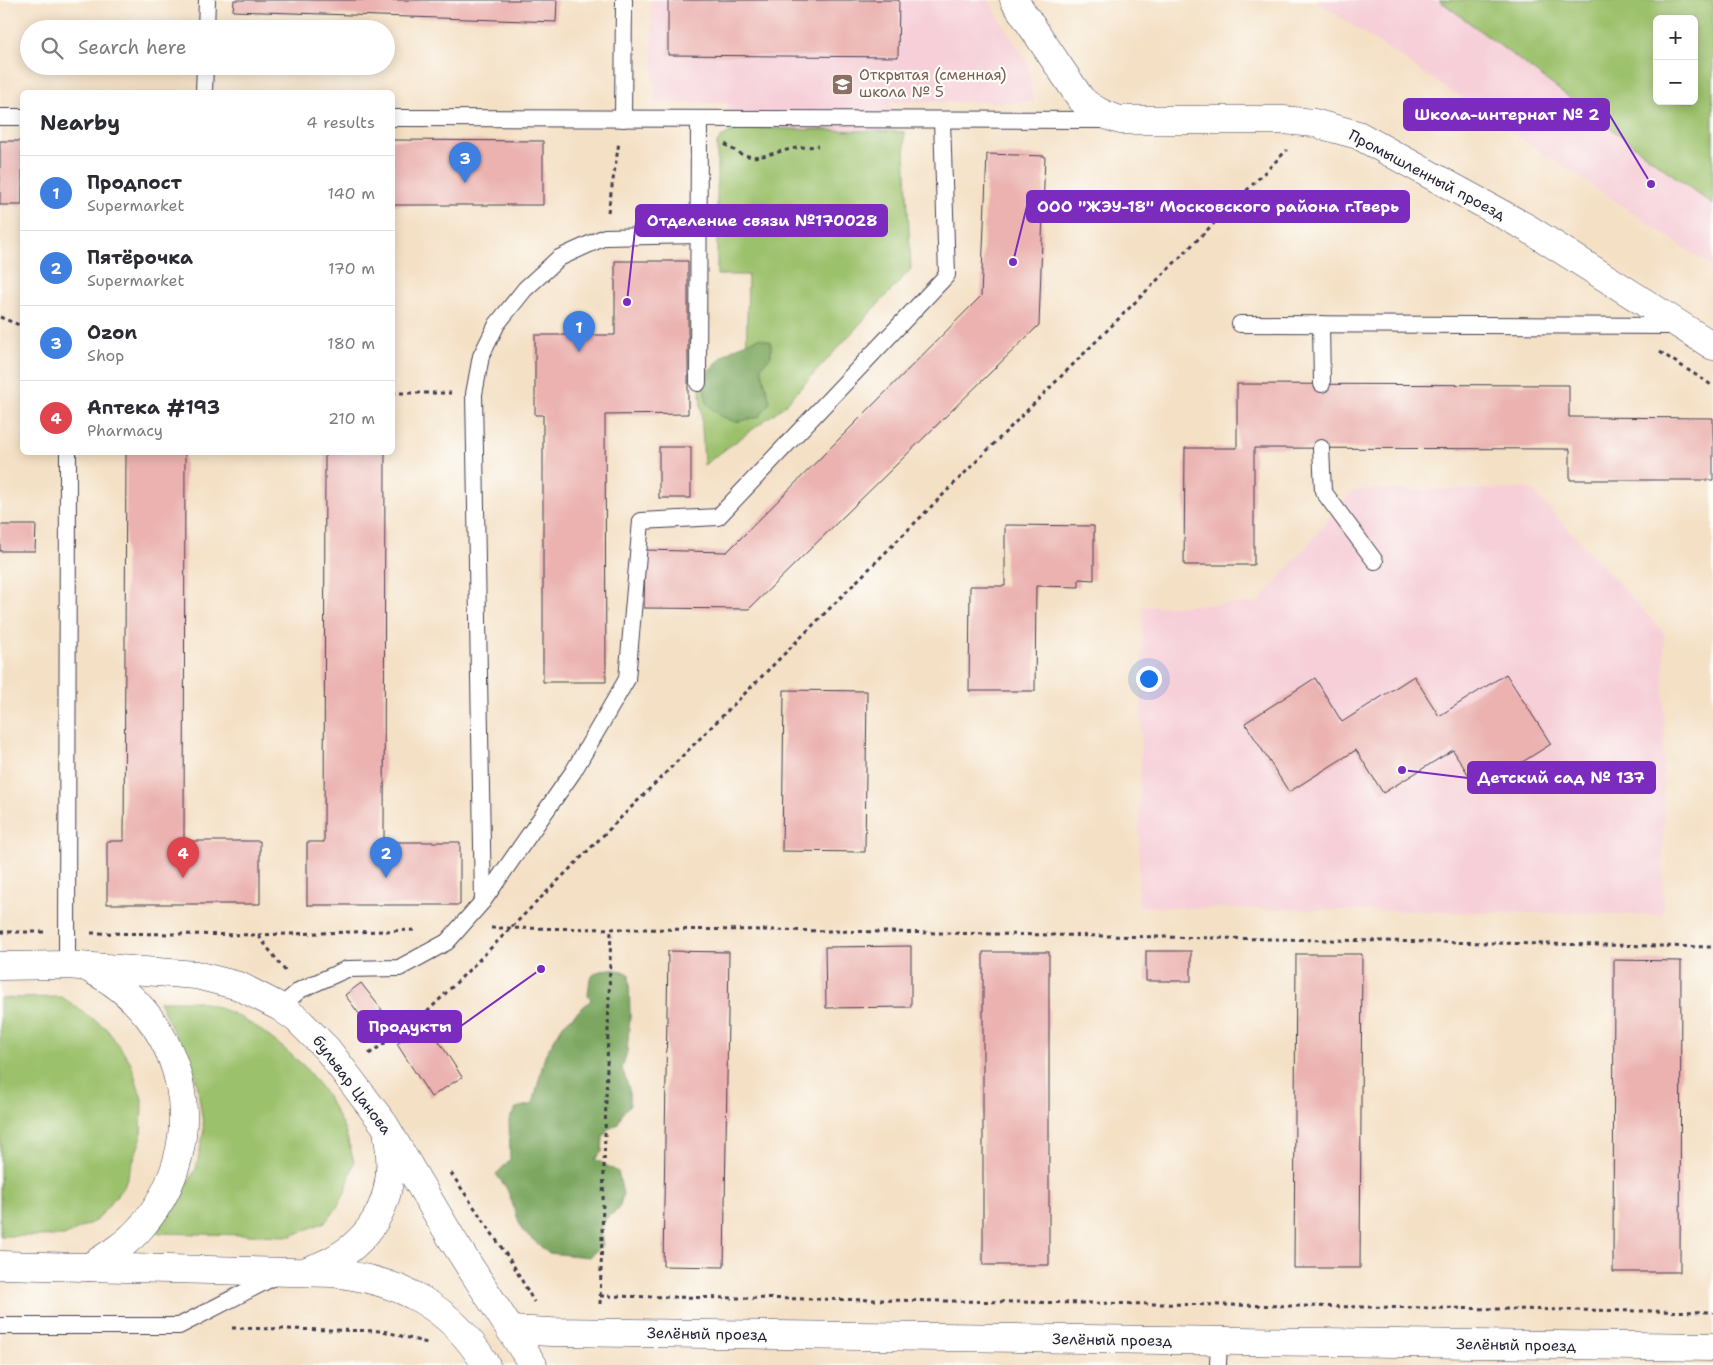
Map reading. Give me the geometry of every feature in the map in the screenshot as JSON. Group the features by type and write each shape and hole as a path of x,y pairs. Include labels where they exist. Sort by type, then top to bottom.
{"street":[{"name":"Промышленный проезд","path":"1014,0 1081,99 1088,106 1102,114 1120,120 1272,119 1314,123 1347,132 1378,145 1529,229 1713,346"},
{"name":"бульвар Цанова","path":"0,966 77,966 196,975 290,999 308,1029 327,1049 384,1124 452,1239 510,1330"},
{"path":"77,966 116,984 152,1020 175,1066 181,1090 183,1116 180,1150 170,1182 162,1198 143,1226 131,1238 118,1249 89,1267"},
{"path":"282,1273 307,1270 330,1262 352,1248 369,1230 382,1209 389,1185 391,1160 388,1136 384,1124"},
{"path":"0,1265 345,1274 394,1286 418,1297 439,1311 458,1328 481,1356"},
{"path":"510,1330 533,1365"},
{"name":"Зелёный проезд","path":"510,1330 1219,1353 1713,1347"}],"lane":[{"path":"206,20 207,0"},
{"path":"623,119 624,0"},
{"path":"204,90 205,75"},
{"path":"0,117 20,118"},
{"path":"395,118 1120,120"},
{"path":"698,382 699,119"},
{"path":"290,999 347,969 399,968 446,942 483,901 572,772 627,679 641,521 718,517 947,275 942,120"},
{"path":"483,901 474,394 481,356 497,324 525,289 559,258 604,236 698,235"},
{"path":"1240,324 1682,326"},
{"path":"1321,324 1322,384"},
{"path":"1321,448 1323,491 1375,560"},
{"path":"68,455 67,933 77,966"},
{"path":"0,1326 179,1326 282,1273"}],"path":[{"path":"604,236 623,119"},
{"path":"369,1054 420,1018 1314,123"},
{"path":"0,317 20,325"},
{"path":"1658,351 1713,386"},
{"path":"395,393 474,394"},
{"path":"511,928 775,930 1713,947"},
{"path":"0,932 258,935 458,929"},
{"path":"599,1333 611,929"},
{"path":"258,935 290,999"},
{"path":"600,1296 1713,1312"},
{"path":"226,1327 384,1331 433,1344"}],"shaded area":[{"name":"Открытая (сменная) школа № 5","path":"650,0 988,0 1029,66 1033,102 891,102 893,137 730,137 727,103 655,103"},
{"path":"1315,0 1713,0 1713,267"},
{"path":"1531,489 1664,633 1663,915 1138,907 1143,607 1258,603 1353,490"}],"green space":[{"path":"1439,0 1713,0 1713,205"},
{"path":"750,128 904,132 911,269 783,407 704,465 699,370 746,367 748,275 717,275 717,143 727,134 736,130"},
{"path":"759,338 771,342 771,356 761,367 770,402 759,417 735,422 718,415 707,404 703,382 720,358 732,350"},
{"path":"609,969 629,974 630,1017 627,1052 622,1068 629,1089 630,1105 624,1111 617,1125 608,1129 603,1137 602,1152 595,1159 618,1172 623,1194 619,1209 606,1218 600,1231 603,1245 589,1257 548,1253 522,1230 507,1189 496,1174 510,1160 509,1120 516,1108 533,1104 545,1055 563,1025 591,1000 588,995 590,978 597,972"},
{"path":"62,997 106,1028 130,1061 142,1099 141,1139 124,1186 97,1220 64,1236 0,1236 0,998"},
{"path":"159,1001 199,1001 230,1012 258,1028 281,1046 304,1066 326,1094 345,1130 354,1162 345,1192 336,1209 325,1222 291,1236 156,1233 196,1169 204,1130 197,1083"}],"building":[{"path":"234,0 557,0 556,22 233,11"},
{"path":"668,0 899,0 898,57 668,55"},
{"path":"395,140 543,141 543,205 395,205"},
{"path":"0,141 20,141 20,205 0,205"},
{"path":"987,154 1045,156 1039,325 749,609 644,608 645,550 727,552 981,296"},
{"path":"615,261 688,261 688,414 605,415 606,682 543,682 543,415 535,415 535,335 615,335"},
{"path":"1237,384 1569,385 1569,417 1713,418 1713,480 1570,480 1570,449 1254,448 1254,565 1184,565 1185,448 1237,448"},
{"path":"659,447 691,447 691,498 659,498"},
{"path":"126,455 185,455 184,841 260,841 260,904 107,904 107,841 124,841"},
{"path":"325,455 385,455 384,842 460,842 460,905 307,905 307,842 324,842"},
{"path":"0,525 36,525 35,551 0,551"},
{"path":"1005,525 1094,526 1094,580 1079,579 1079,587 1036,586 1035,691 969,691 970,586 1005,586"},
{"path":"1506,674 1551,744 1478,790 1453,750 1383,793 1356,750 1289,792 1245,723 1315,678 1342,722 1414,676 1439,716"},
{"path":"784,690 867,691 865,852 782,851"},
{"path":"911,946 911,1007 826,1008 825,947"},
{"path":"668,951 729,952 724,1267 663,1266"},
{"path":"1146,951 1191,951 1191,981 1146,981"},
{"path":"983,952 1049,952 1049,1265 983,1265"},
{"path":"1296,954 1362,954 1360,1268 1294,1268"},
{"path":"1614,960 1681,961 1680,1272 1613,1272"},
{"path":"361,983 382,1010 366,1023 345,995"},
{"path":"428,1024 462,1077 431,1097 397,1044"}],"place":[{"name":"Открытая (сменная) школа № 5","path":"843,84"},
{"name":"Ozon","path":"465,183"},
{"name":"Школа-интернат № 2","path":"1651,184"},
{"name":"ООО \"ЖЭУ-18\" Московского района г.Тверь","path":"1013,262"},
{"name":"Отделение связи №170028","path":"627,302"},
{"name":"Продпост","path":"579,352"},
{"name":"Детский сад № 137","path":"1402,770"},
{"name":"Аптека #193","path":"183,878"},
{"name":"Пятёрочка","path":"386,878"},
{"name":"Продукты","path":"541,969"}]}
